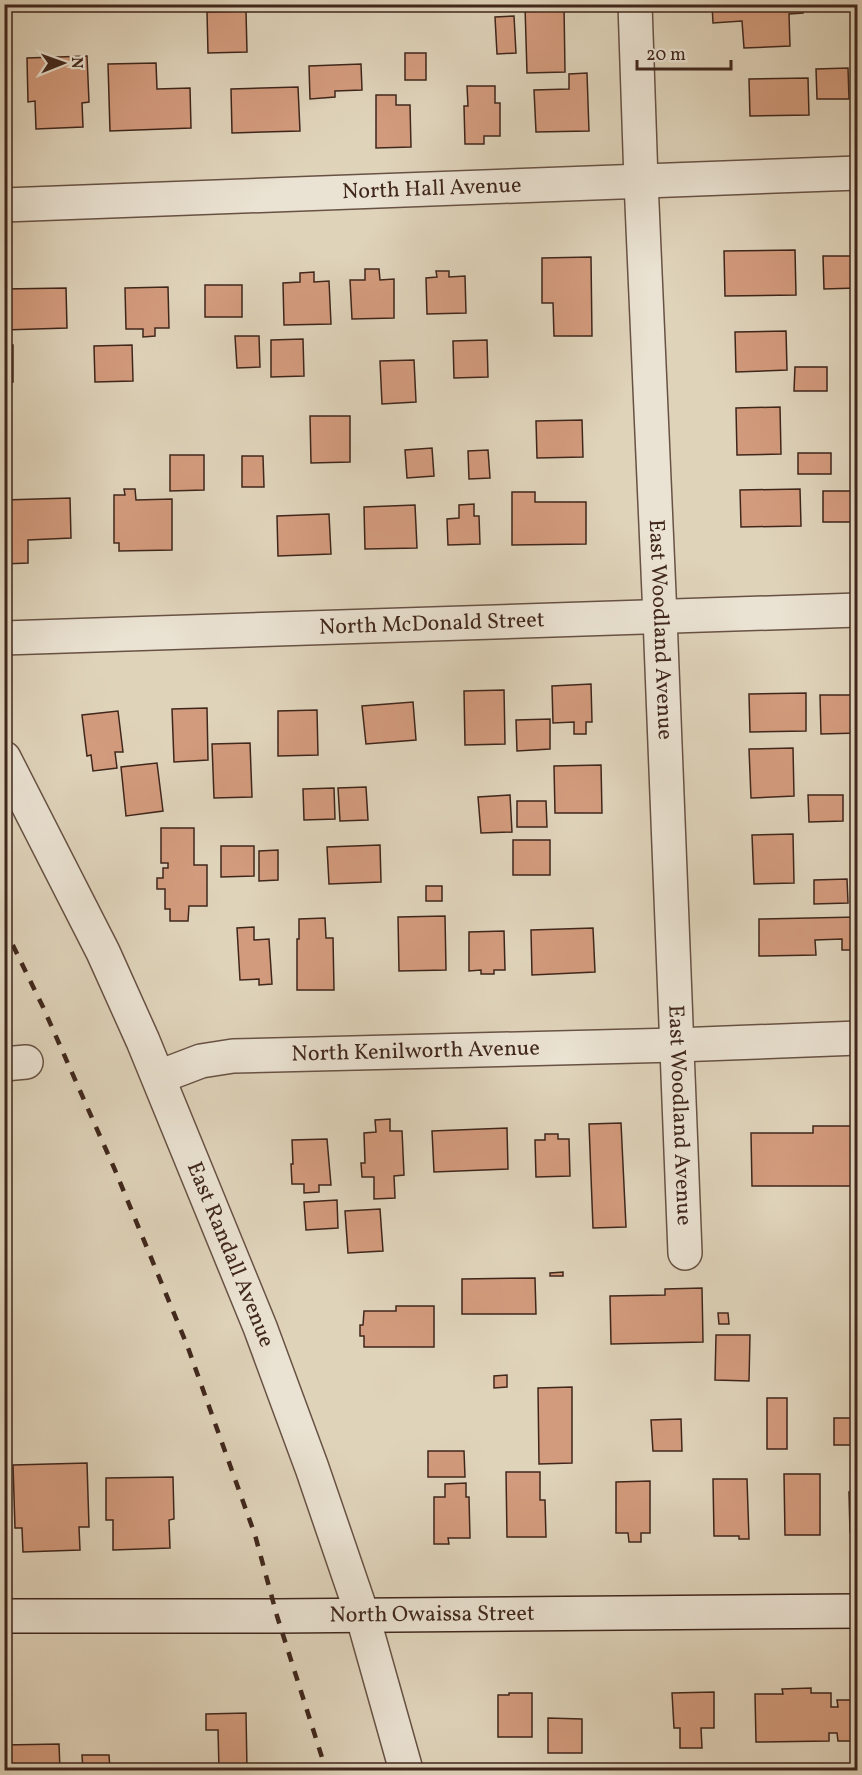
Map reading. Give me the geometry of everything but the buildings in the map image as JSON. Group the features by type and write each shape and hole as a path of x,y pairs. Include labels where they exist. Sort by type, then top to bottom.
{"street":[{"name":"East Woodland Avenue","path":"635,4 685,1253"},
{"name":"North Hall Avenue","path":"4,206 858,173"},
{"name":"North McDonald Street","path":"4,638 858,610"},
{"name":"East Randall Avenue","path":"4,758 103,952 159,1077 260,1327 362,1614 406,1770"},
{"name":"North Kenilworth Avenue","path":"159,1077 201,1060 233,1056 858,1038"},
{"name":"North Owaissa Street","path":"4,1616 858,1611"}],"railway":[{"path":"4,927 43,1007 115,1170 187,1345 255,1535 277,1616 326,1770"}]}
